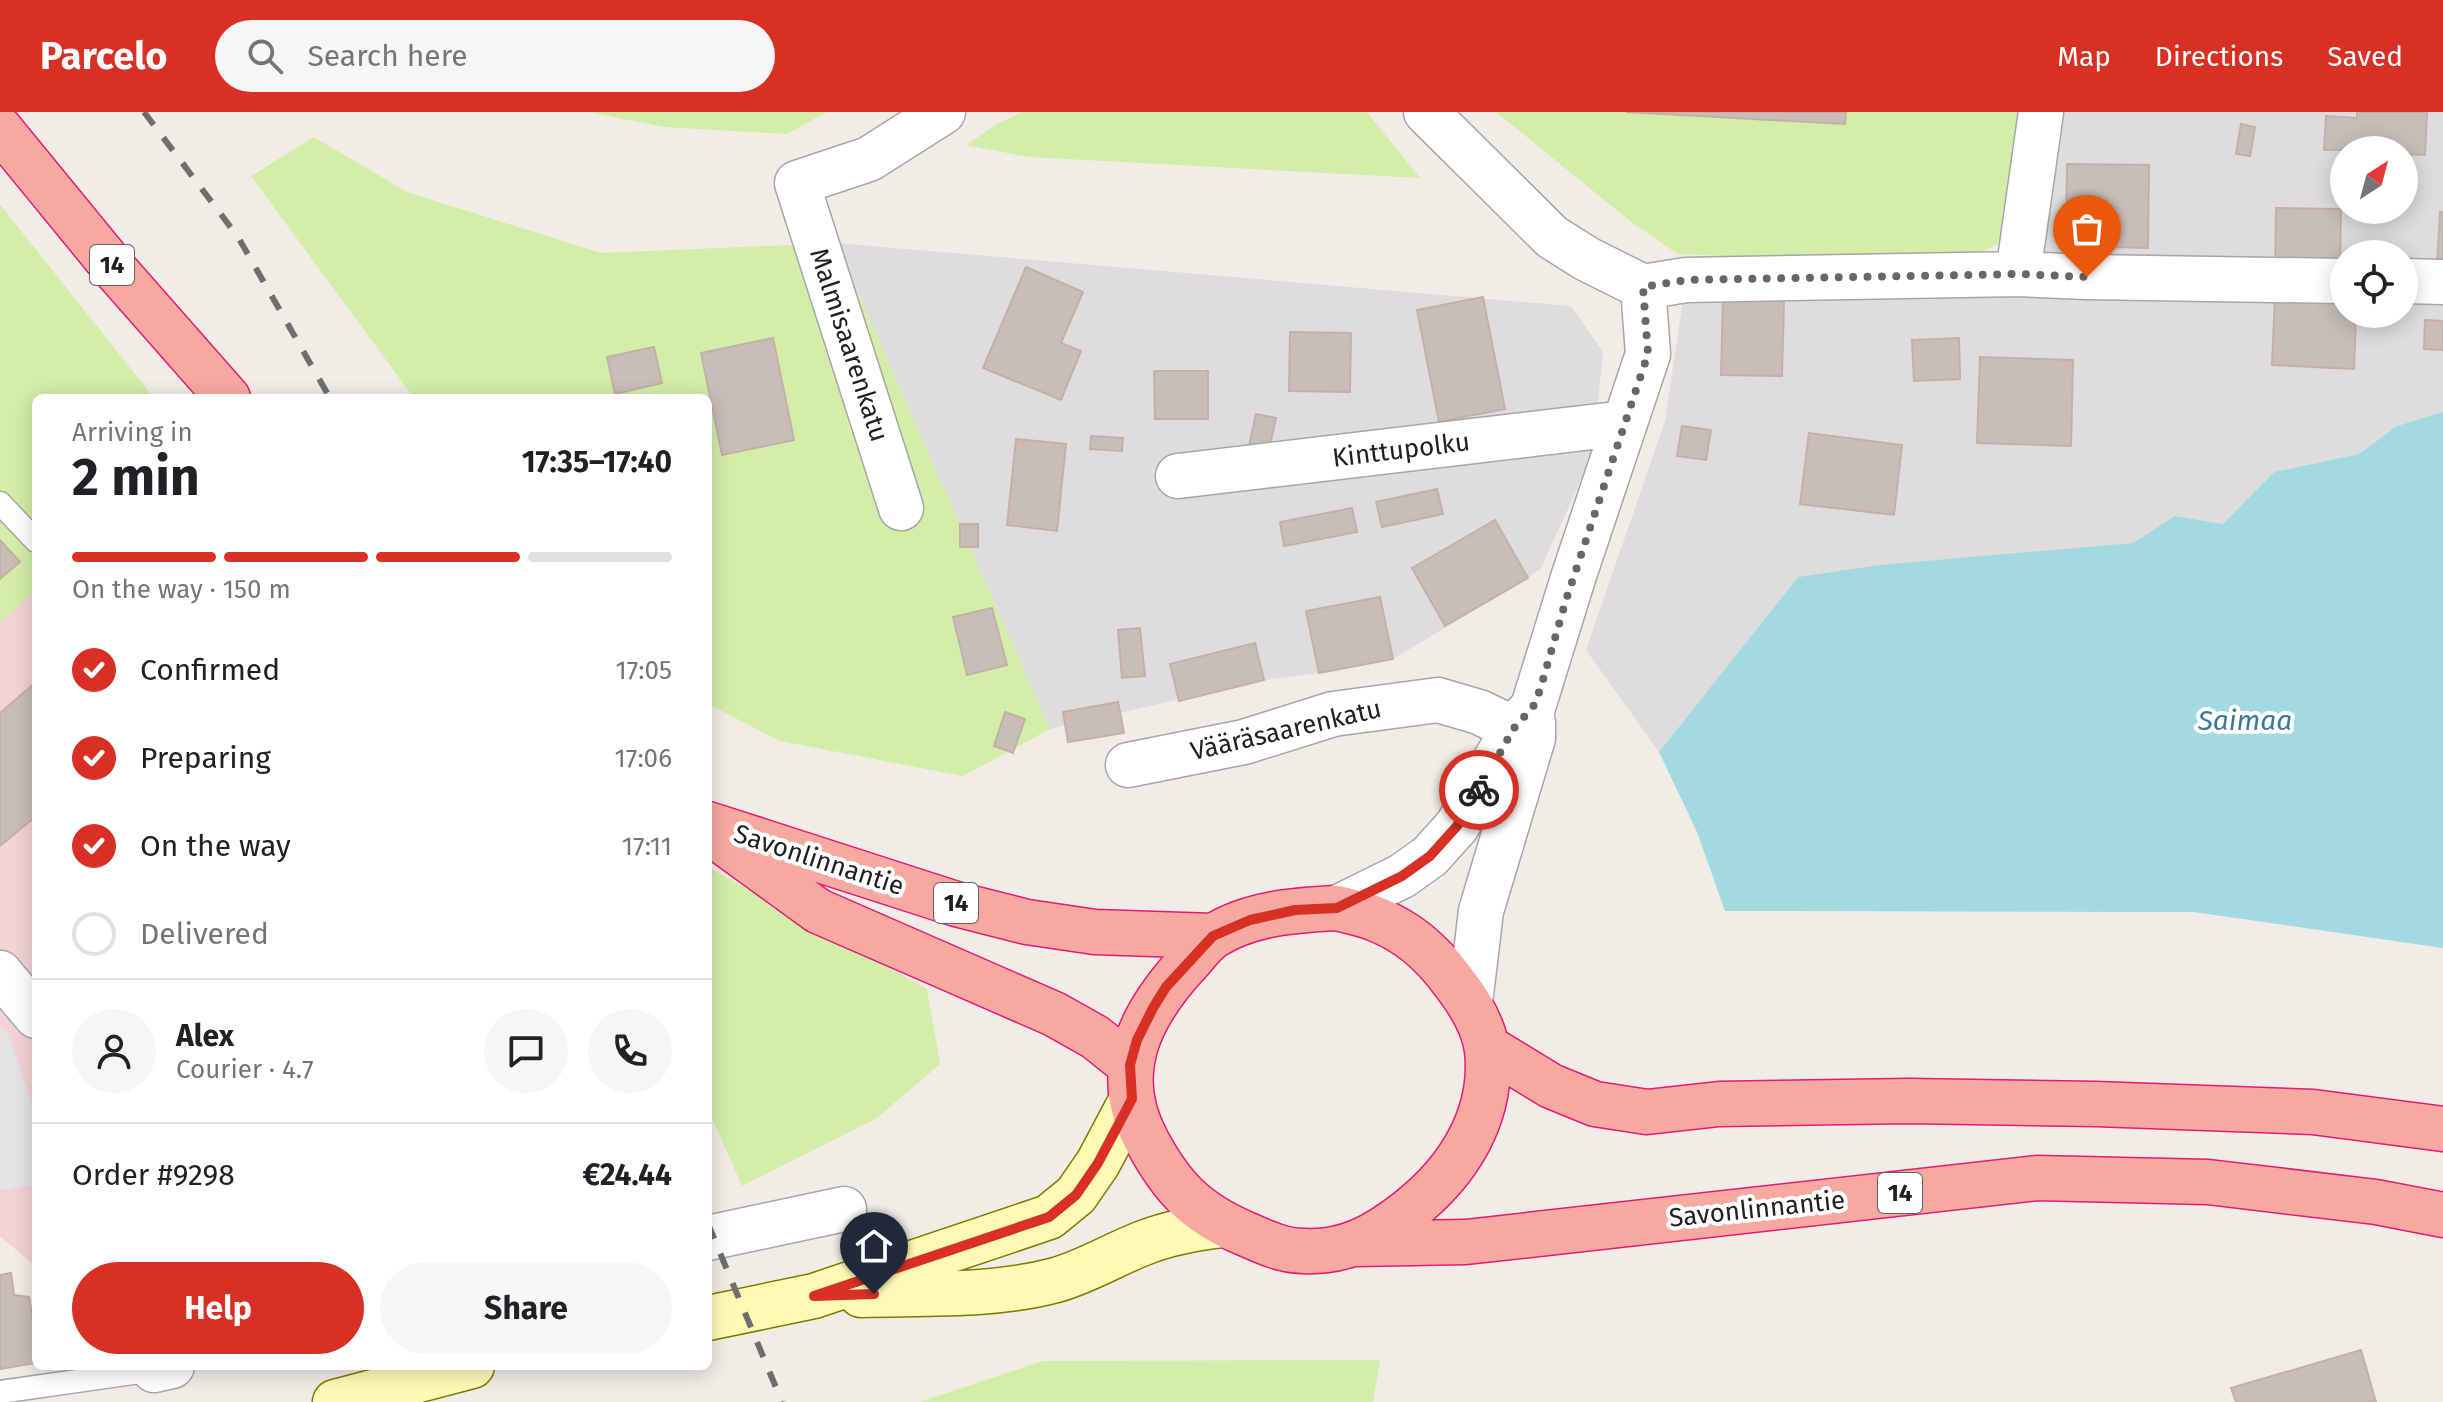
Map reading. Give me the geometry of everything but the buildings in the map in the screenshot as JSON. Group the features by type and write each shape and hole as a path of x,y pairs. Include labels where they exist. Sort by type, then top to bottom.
{"highway":[{"name":"14","path":"0,129 118,273 224,394"},
{"name":"Savonlinnantie","path":"712,825 956,904 1027,922 1095,932 1213,936"},
{"name":"Savonlinnantie","path":"712,834 818,911 992,985 1095,1037 1131,1082"},
{"name":"14","path":"1337,908 1377,919 1408,936 1439,962 1470,1003 1487,1047 1487,1079 1482,1114 1464,1152 1433,1191 1397,1219 1356,1244 1330,1250 1301,1251 1274,1246 1224,1225 1188,1201 1162,1169 1140,1129 1131,1082 1137,1040 1153,1008 1166,987 1213,936 1265,916 1295,910 1337,908"},
{"path":"1487,1047 1551,1086 1595,1104 1647,1112 1719,1104 1909,1101 2096,1104 2313,1112 2443,1129"},
{"name":"Savonlinnantie","path":"1356,1244 1466,1242 2037,1178 2208,1182 2376,1202 2443,1215"}],"main road":[{"path":"712,1317 814,1296 1049,1217 1076,1195 1098,1163 1131,1082"},
{"path":"814,1296 1010,1288 1056,1280 1145,1242 1182,1230 1224,1225"},
{"path":"335,1402 457,1370"}],"street":[{"name":"Malmisaarenkatu","path":"901,508 797,183 869,159 943,112"},
{"path":"1426,112 1552,237 1587,259 1643,287 1686,280 2018,274 2330,281"},
{"path":"2018,274 2041,112"},
{"path":"2418,281 2443,282"},
{"path":"1470,1003 1481,911 1530,716 1648,354 1643,287"},
{"name":"Kinttupolku","path":"1178,476 1625,423"},
{"name":"Vääräsaarenkatu","path":"1128,765 1244,742 1333,714 1438,700 1479,712 1530,716"},
{"path":"1337,908 1402,876 1430,856 1457,826 1530,716"},
{"path":"0,973 32,1011"},
{"path":"712,1237 844,1209"}],"lane":[{"path":"0,503 32,537"},
{"path":"0,1392 141,1370"}],"shaded area":[{"path":"2042,112 2443,112 2443,412 2397,426 2359,454 2274,472 2223,524 2175,516 2133,543 1798,577 1659,752 1586,650 1665,421 1686,280 2018,274"},
{"path":"0,205 151,394 32,394 32,1264 0,1236"},
{"path":"836,243 1571,306 1603,352 1593,454 1541,568 1393,659 1264,680 1050,729"},
{"path":"0,1028 7,1031 32,1103 32,1186 0,1190"}],"green space":[{"path":"588,112 827,112 787,134 665,127"},
{"path":"1022,112 1367,112 1420,178 1029,157 966,145"},
{"path":"1496,112 1626,112 1845,124 1846,112 2017,112 2010,208 2001,242 1954,266 1678,254 1634,224"},
{"path":"314,137 407,192 601,253 836,243 1050,729 963,776 780,741 712,706 712,394 411,394 251,176"},
{"path":"0,205 151,394 32,394 32,594 0,623"},
{"path":"712,869 927,989 940,1064 877,1118 742,1186 712,1118"},
{"path":"1380,1360 1373,1402 920,1402 1043,1361"}],"water":[{"name":"Saimaa","path":"2443,412 2443,948 2194,912 1725,911 1697,832 1659,752 1798,577 1880,565 2133,543 2175,516 2223,524 2274,472 2359,454 2397,426"}],"railway":[{"path":"144,112 238,237 328,394"},
{"path":"712,1234 782,1402"}],"way so far":[{"path":"1479,790 1514,728 1533,707 1540,690 1566,600 1648,354 1643,287 1686,280 2018,274 2087,277"}],"route":[{"path":"874,1294 814,1296 1049,1217 1076,1195 1098,1163 1132,1099 1130,1065 1137,1040 1153,1008 1166,987 1213,936 1250,920 1295,910 1337,908 1402,876 1430,856 1457,826 1479,790"}]}
